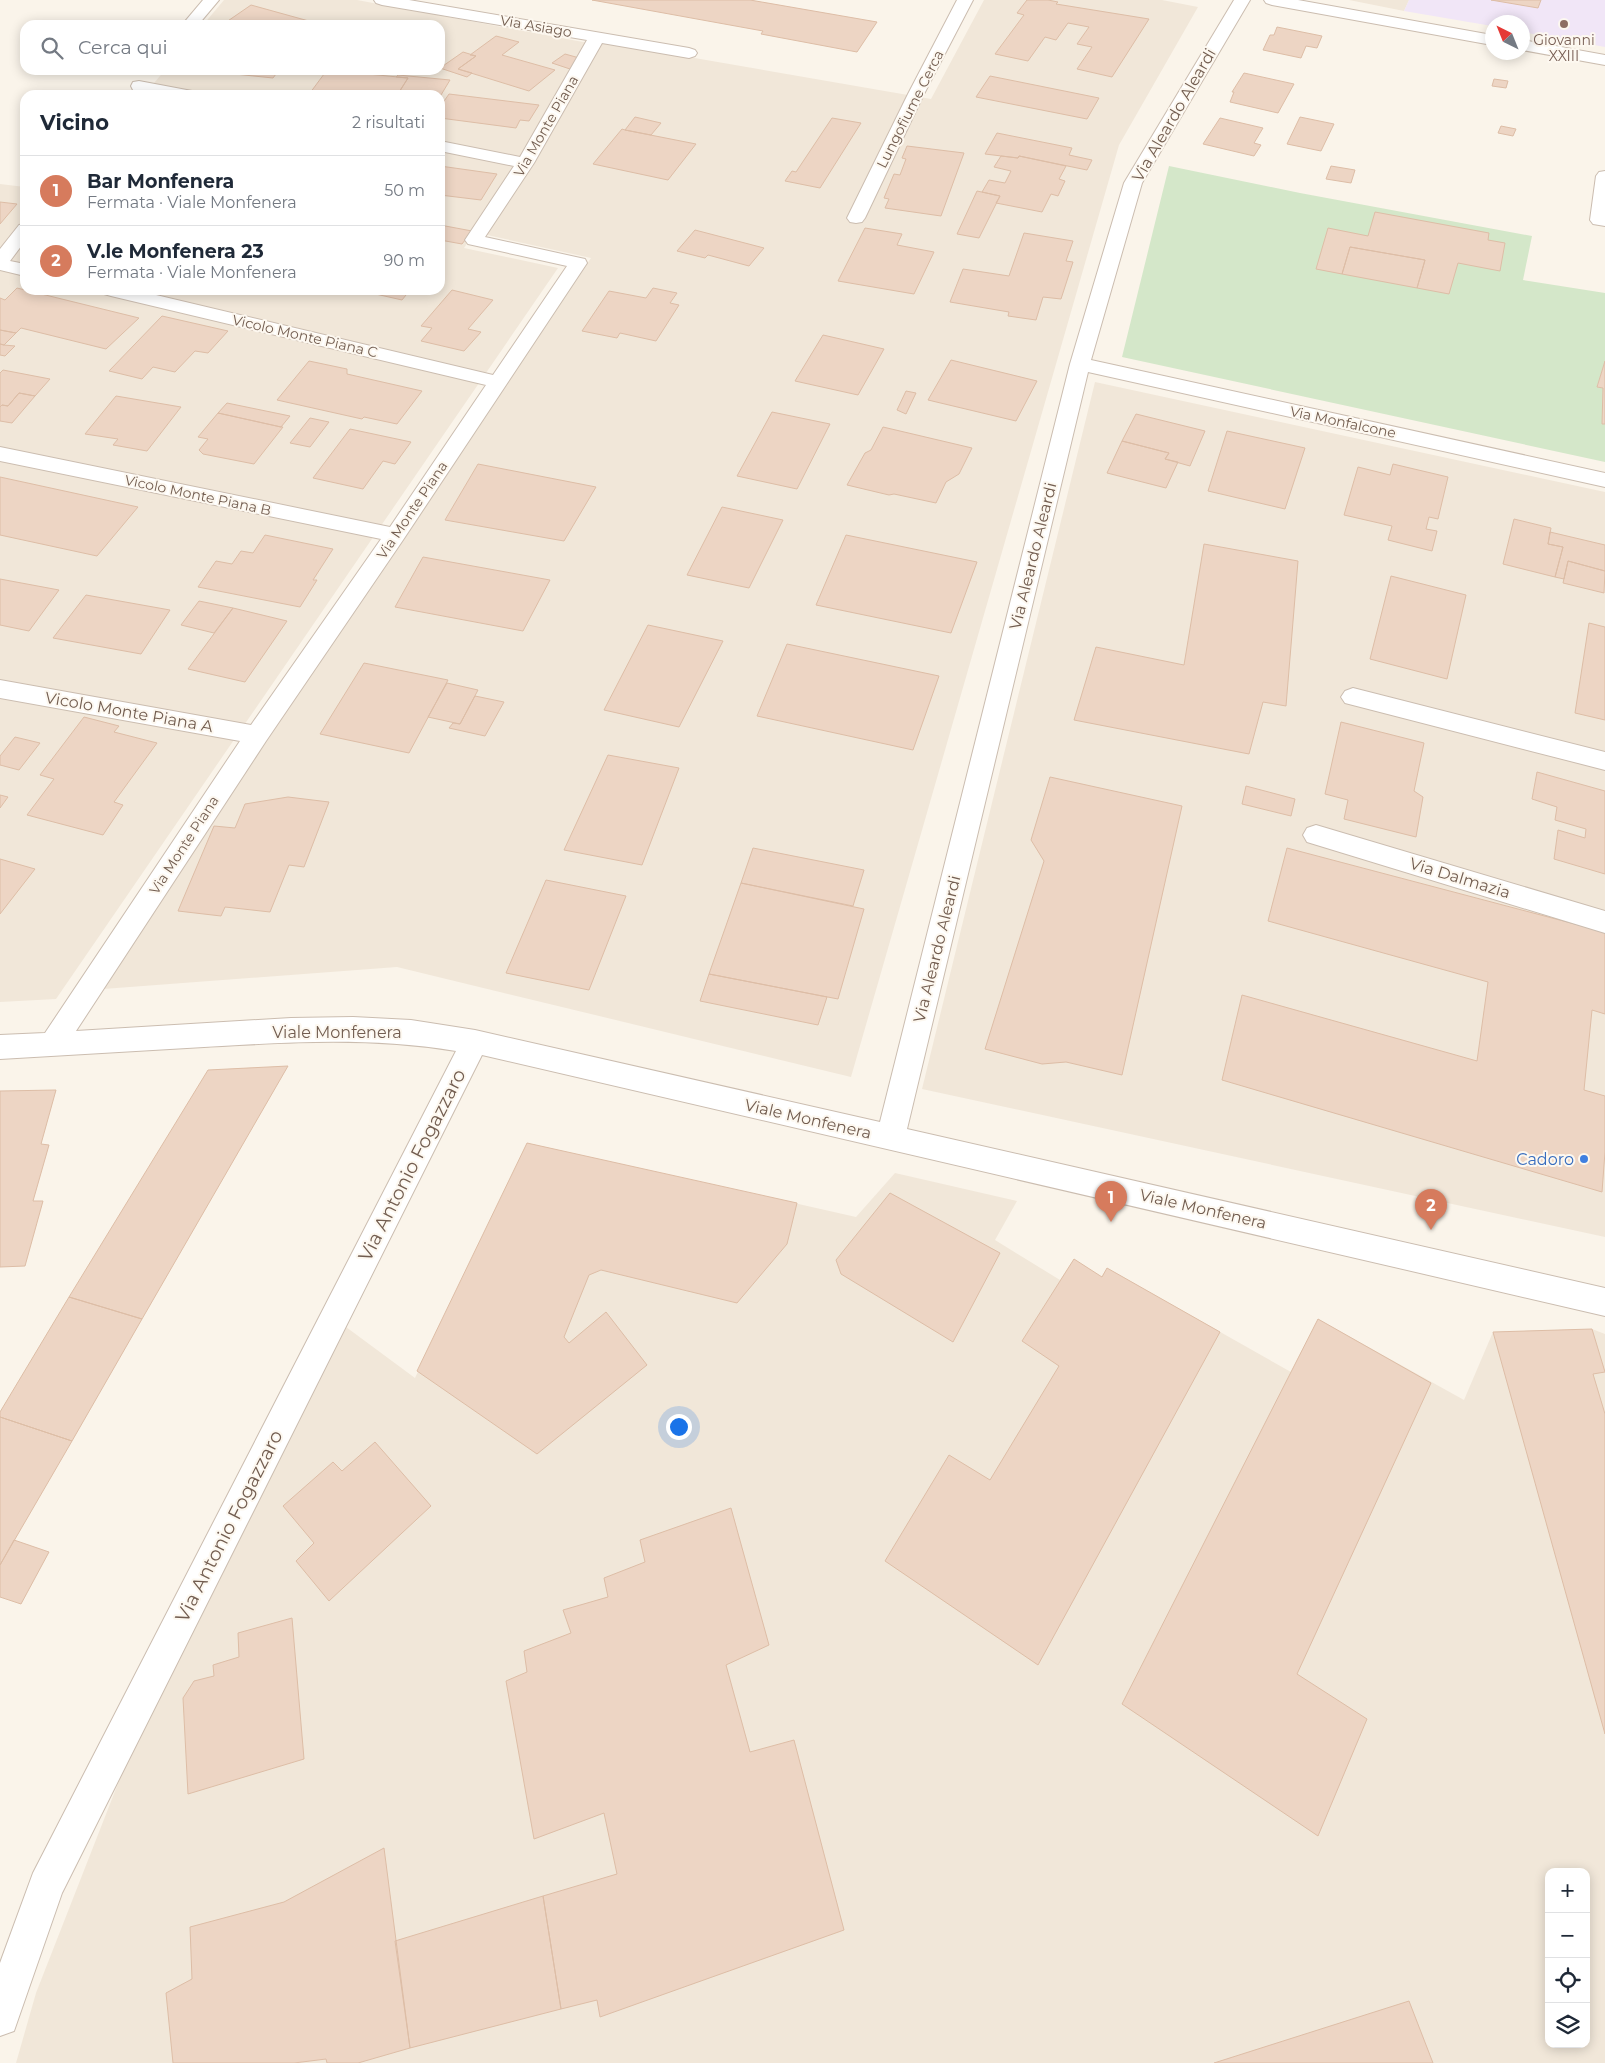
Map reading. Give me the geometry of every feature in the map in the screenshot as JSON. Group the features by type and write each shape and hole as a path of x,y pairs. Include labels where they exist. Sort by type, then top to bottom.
{"street":[{"path":"194,20 211,0"},
{"name":"Via Asiago","path":"382,0 689,53"},
{"name":"Lungofiume Cerca","path":"856,218 916,94 965,0"},
{"name":"Via Aleardo Aleardi","path":"890,1138 1080,364 1133,183 1242,0"},
{"path":"1272,0 1485,39"},
{"name":"Via Monte Piana","path":"53,1044 257,735 395,535 578,263 474,240 525,163 597,37"},
{"path":"1530,46 1605,60"},
{"path":"136,90 148,75"},
{"path":"445,147 525,163"},
{"path":"1605,176 1599,220 1605,220"},
{"path":"20,236 0,262 20,268"},
{"name":"Vicolo Monte Piana C","path":"132,295 498,382"},
{"name":"Via Monfalcone","path":"1080,364 1605,480"},
{"name":"Vicolo Monte Piana B","path":"0,454 395,535"},
{"name":"Vicolo Monte Piana A","path":"0,689 257,735"},
{"path":"1353,697 1605,761"},
{"name":"Via Dalmazia","path":"1316,835 1605,922"},
{"name":"Viale Monfenera","path":"0,1047 353,1028 412,1032 475,1042 1605,1302"},
{"name":"Via Antonio Fogazzaro","path":"0,2017 46,1886 475,1042"}],"shaded area":[{"path":"224,0 357,0 599,45 602,42 931,99 984,0 1162,0 1198,7 1119,145 851,1077 397,967 90,990 591,258 478,233 572,87 464,248 558,268 56,999 0,1002 0,184 20,186 20,295 445,295 445,90 148,90 161,75 445,75 445,20 207,20"},
{"path":"1349,0 1409,0 1404,11"},
{"name":"Giovanni XXIII","path":"1409,0 1605,0 1605,47 1530,33 1530,15 1485,15 1485,25 1404,11"},
{"path":"1095,382 1605,492 1605,1237 922,1089"},
{"path":"527,1143 856,1217 895,1173 1017,1201 995,1240 1060,1280 1074,1259 1101,1277 1107,1268 1291,1372 1318,1319 1464,1400 1493,1332 1592,1329 1605,1334 1605,2063 16,2063 36,1993 128,1758 346,1327 415,1378"}],"green space":[{"path":"1169,166 1300,193 1532,236 1523,280 1605,293 1605,361 1597,387 1603,388 1602,423 1605,424 1605,462 1122,357"}],"building":[{"path":"592,0 750,0 877,22 857,52 761,34 763,31"},
{"path":"1027,0 1048,0 1058,2 1056,4 1149,19 1112,77 1077,69 1092,47 1077,44 1089,27 1068,23 1056,40 1045,37 1028,61 995,54 1024,15 1017,13"},
{"path":"1491,0 1541,0 1538,8"},
{"path":"251,5 305,20 229,20"},
{"path":"1277,27 1322,36 1317,48 1306,46 1301,58 1263,50 1270,35 1274,35"},
{"path":"496,36 519,42 502,55 555,70 529,91 458,69 476,56 470,55"},
{"path":"463,52 476,56 458,69 472,73 467,77 445,70 445,65"},
{"path":"565,54 583,59 570,69 552,63"},
{"path":"1244,73 1294,84 1278,113 1230,102 1234,92 1232,92"},
{"path":"244,75 275,75 273,78"},
{"path":"323,75 378,75 408,78 400,90 312,90"},
{"path":"398,75 450,80 444,90 401,90 408,78 396,77"},
{"path":"990,76 1099,98 1087,119 976,97"},
{"path":"1494,79 1508,81 1506,88 1492,86"},
{"path":"449,94 539,105 529,121 520,120 516,128 445,119 445,100"},
{"path":"635,117 661,123 651,135 625,130"},
{"path":"1300,117 1334,124 1321,151 1287,144"},
{"path":"832,118 861,123 820,188 785,181 792,171 796,172"},
{"path":"1220,118 1263,128 1254,143 1261,145 1254,156 1203,144"},
{"path":"1501,126 1516,129 1513,136 1498,133"},
{"path":"622,129 696,144 668,180 593,164"},
{"path":"997,133 1072,148 1069,155 1092,160 1087,170 1019,156 1018,158 985,154"},
{"path":"907,146 964,153 941,216 885,208 889,199 884,198 894,174 900,175 906,159 902,158"},
{"path":"1001,156 1018,158 1019,156 1066,166 1059,179 1065,181 1058,196 1051,194 1042,212 996,203 1000,196 982,192 989,180 1005,183 1011,171 994,167"},
{"path":"1331,166 1355,170 1351,183 1326,179"},
{"path":"445,167 497,174 481,200 445,196"},
{"path":"977,191 1000,196 979,238 957,234"},
{"path":"0,202 17,204 0,224"},
{"path":"1375,212 1489,233 1488,240 1505,243 1500,271 1458,263 1449,294 1417,288 1425,260 1350,247 1342,274 1316,269 1328,228 1368,236"},
{"path":"445,226 472,231 462,244 445,241"},
{"path":"865,228 902,234 897,245 934,252 914,294 838,281"},
{"path":"695,230 764,248 749,266 708,255 705,258 677,251"},
{"path":"1024,233 1073,241 1066,261 1073,262 1061,299 1043,297 1036,320 1008,316 1009,312 950,302 963,269 1009,276"},
{"path":"1350,247 1425,260 1417,288 1342,274"},
{"path":"17,288 20,289 20,295 45,295 139,318 106,349 21,328 16,333 0,330 0,298 5,300"},
{"path":"653,288 677,293 670,303 679,305 656,341 620,333 617,338 582,331 609,291 646,298"},
{"path":"452,290 493,300 468,329 481,332 464,351 421,341 432,328 421,326"},
{"path":"380,295 406,295 402,300"},
{"path":"162,316 228,331 208,353 195,351 175,372 153,367 142,379 109,371"},
{"path":"0,330 16,333 4,345 0,344"},
{"path":"823,335 884,349 858,395 795,381"},
{"path":"0,344 15,346 5,356 0,355"},
{"path":"951,360 1037,381 1016,421 928,400"},
{"path":"309,361 347,369 347,374 422,391 397,424 364,417 362,419 277,400"},
{"path":"1605,361 1605,424 1602,424 1603,388 1597,387"},
{"path":"3,370 50,379 35,396 19,393 8,406 2,405 0,407 0,373"},
{"path":"906,391 916,393 906,414 897,410"},
{"path":"19,393 35,396 12,423 0,421 0,407 2,405 8,406"},
{"path":"116,396 181,407 147,451 113,445 118,439 85,434"},
{"path":"227,403 290,416 281,427 218,413"},
{"path":"772,412 830,424 797,489 737,476"},
{"path":"218,413 283,427 254,464 203,454 199,450 208,439 198,437"},
{"path":"1136,414 1205,431 1190,466 1165,459 1169,453 1122,441"},
{"path":"310,418 329,422 310,447 290,443"},
{"path":"883,427 972,448 959,474 946,482 936,503 847,485 865,453 871,450"},
{"path":"350,429 411,442 395,464 383,461 363,489 313,478"},
{"path":"1227,431 1305,448 1285,509 1208,491"},
{"path":"1122,441 1169,453 1165,459 1178,462 1166,488 1107,473"},
{"path":"478,464 596,487 564,541 445,520"},
{"path":"1393,464 1448,477 1438,519 1429,517 1426,529 1437,531 1432,551 1388,540 1392,526 1344,515 1358,467 1390,475"},
{"path":"0,477 138,507 97,556 0,535"},
{"path":"722,507 783,520 749,588 687,575"},
{"path":"1514,519 1551,528 1548,544 1563,547 1555,577 1503,564"},
{"path":"1550,532 1605,545 1605,571 1568,561 1564,579 1555,577 1563,547 1548,544"},
{"path":"265,535 333,549 313,580 317,580 300,607 198,587 216,561 232,564 241,551 253,553"},
{"path":"846,535 977,562 951,633 816,605"},
{"path":"1204,544 1298,561 1286,706 1263,702 1249,754 1074,720 1096,647 1184,665"},
{"path":"423,557 550,580 523,631 395,607"},
{"path":"1568,561 1605,571 1604,593 1563,583"},
{"path":"1391,576 1466,595 1447,679 1370,659"},
{"path":"0,579 59,590 29,631 0,625"},
{"path":"86,595 170,610 141,654 53,638"},
{"path":"199,601 233,608 214,633 181,625"},
{"path":"233,608 287,621 245,682 188,669"},
{"path":"1589,623 1605,627 1605,720 1575,713"},
{"path":"648,625 723,641 679,727 604,710"},
{"path":"787,644 939,676 913,750 757,716"},
{"path":"364,663 448,680 409,753 320,734"},
{"path":"447,683 478,690 460,724 428,717"},
{"path":"475,696 504,702 485,736 449,728 453,723 460,724"},
{"path":"84,717 119,726 114,732 157,743 114,802 123,805 103,835 27,815 54,779 40,775"},
{"path":"1341,722 1424,743 1414,791 1423,797 1416,837 1344,819 1348,800 1325,794"},
{"path":"15,737 40,743 19,770 0,765 0,756"},
{"path":"608,755 679,768 642,865 564,850"},
{"path":"1537,772 1605,791 1605,874 1554,859 1558,830 1585,838 1586,829 1555,820 1557,807 1532,799"},
{"path":"1050,777 1182,806 1122,1075 1066,1062 1042,1064 985,1049 1044,861 1031,840"},
{"path":"1246,786 1295,799 1291,816 1242,804"},
{"path":"0,795 8,797 0,808"},
{"path":"288,797 329,802 304,867 289,865 270,912 225,907 221,916 178,911 214,826 235,828 245,804"},
{"path":"753,848 864,870 853,906 741,883"},
{"path":"1287,848 1605,932 1605,1014 1592,1010 1584,1090 1605,1096 1605,1152 1602,1192 1222,1080 1242,995 1477,1061 1488,982 1268,921"},
{"path":"0,859 35,869 0,914"},
{"path":"546,880 626,896 589,990 506,973"},
{"path":"741,883 864,909 838,999 709,974"},
{"path":"709,974 827,997 818,1025 700,1001"},
{"path":"288,1066 142,1319 69,1297 208,1070"},
{"path":"56,1090 41,1144 49,1145 33,1201 43,1201 25,1266 0,1267 0,1091"},
{"path":"527,1143 797,1203 787,1244 737,1303 601,1270 589,1275 564,1337 569,1343 606,1312 647,1365 537,1454 417,1371"},
{"path":"890,1193 1000,1253 953,1342 841,1274 836,1260"},
{"path":"1074,1259 1102,1277 1107,1268 1220,1332 1038,1665 885,1561 949,1455 990,1480 1059,1366 1022,1341"},
{"path":"69,1297 142,1319 72,1441 0,1417 0,1412"},
{"path":"1318,1319 1431,1383 1297,1674 1367,1719 1318,1836 1122,1704"},
{"path":"1592,1329 1605,1372 1593,1374 1605,1414 1605,1734 1493,1332"},
{"path":"0,1417 72,1441 0,1565"},
{"path":"375,1442 431,1506 329,1601 296,1561 314,1543 283,1506 333,1462 342,1471"},
{"path":"731,1508 769,1645 726,1665 750,1752 794,1740 844,1930 600,2017 597,2000 561,2009 543,1896 617,1874 604,1813 534,1839 506,1681 527,1672 524,1651 571,1633 563,1610 608,1597 604,1578 645,1562 640,1540"},
{"path":"14,1540 49,1552 21,1604 0,1597 0,1565"},
{"path":"292,1618 304,1759 188,1794 183,1698 194,1681 214,1676 213,1665 239,1657 238,1633"},
{"path":"384,1848 410,2048 358,2063 327,2063 326,2059 294,2063 173,2063 166,1993 192,1979 190,1927 284,1902"},
{"path":"543,1896 561,2009 410,2048 395,1941"},
{"path":"1409,2001 1433,2063 1214,2063"}],"place":[{"name":"Giovanni XXIII","path":"1564,24"},
{"name":"Cadoro","path":"1584,1159"},
{"name":"Bar Monfenera","path":"1111,1222"},
{"name":"V.le Monfenera 23","path":"1431,1230"}]}
